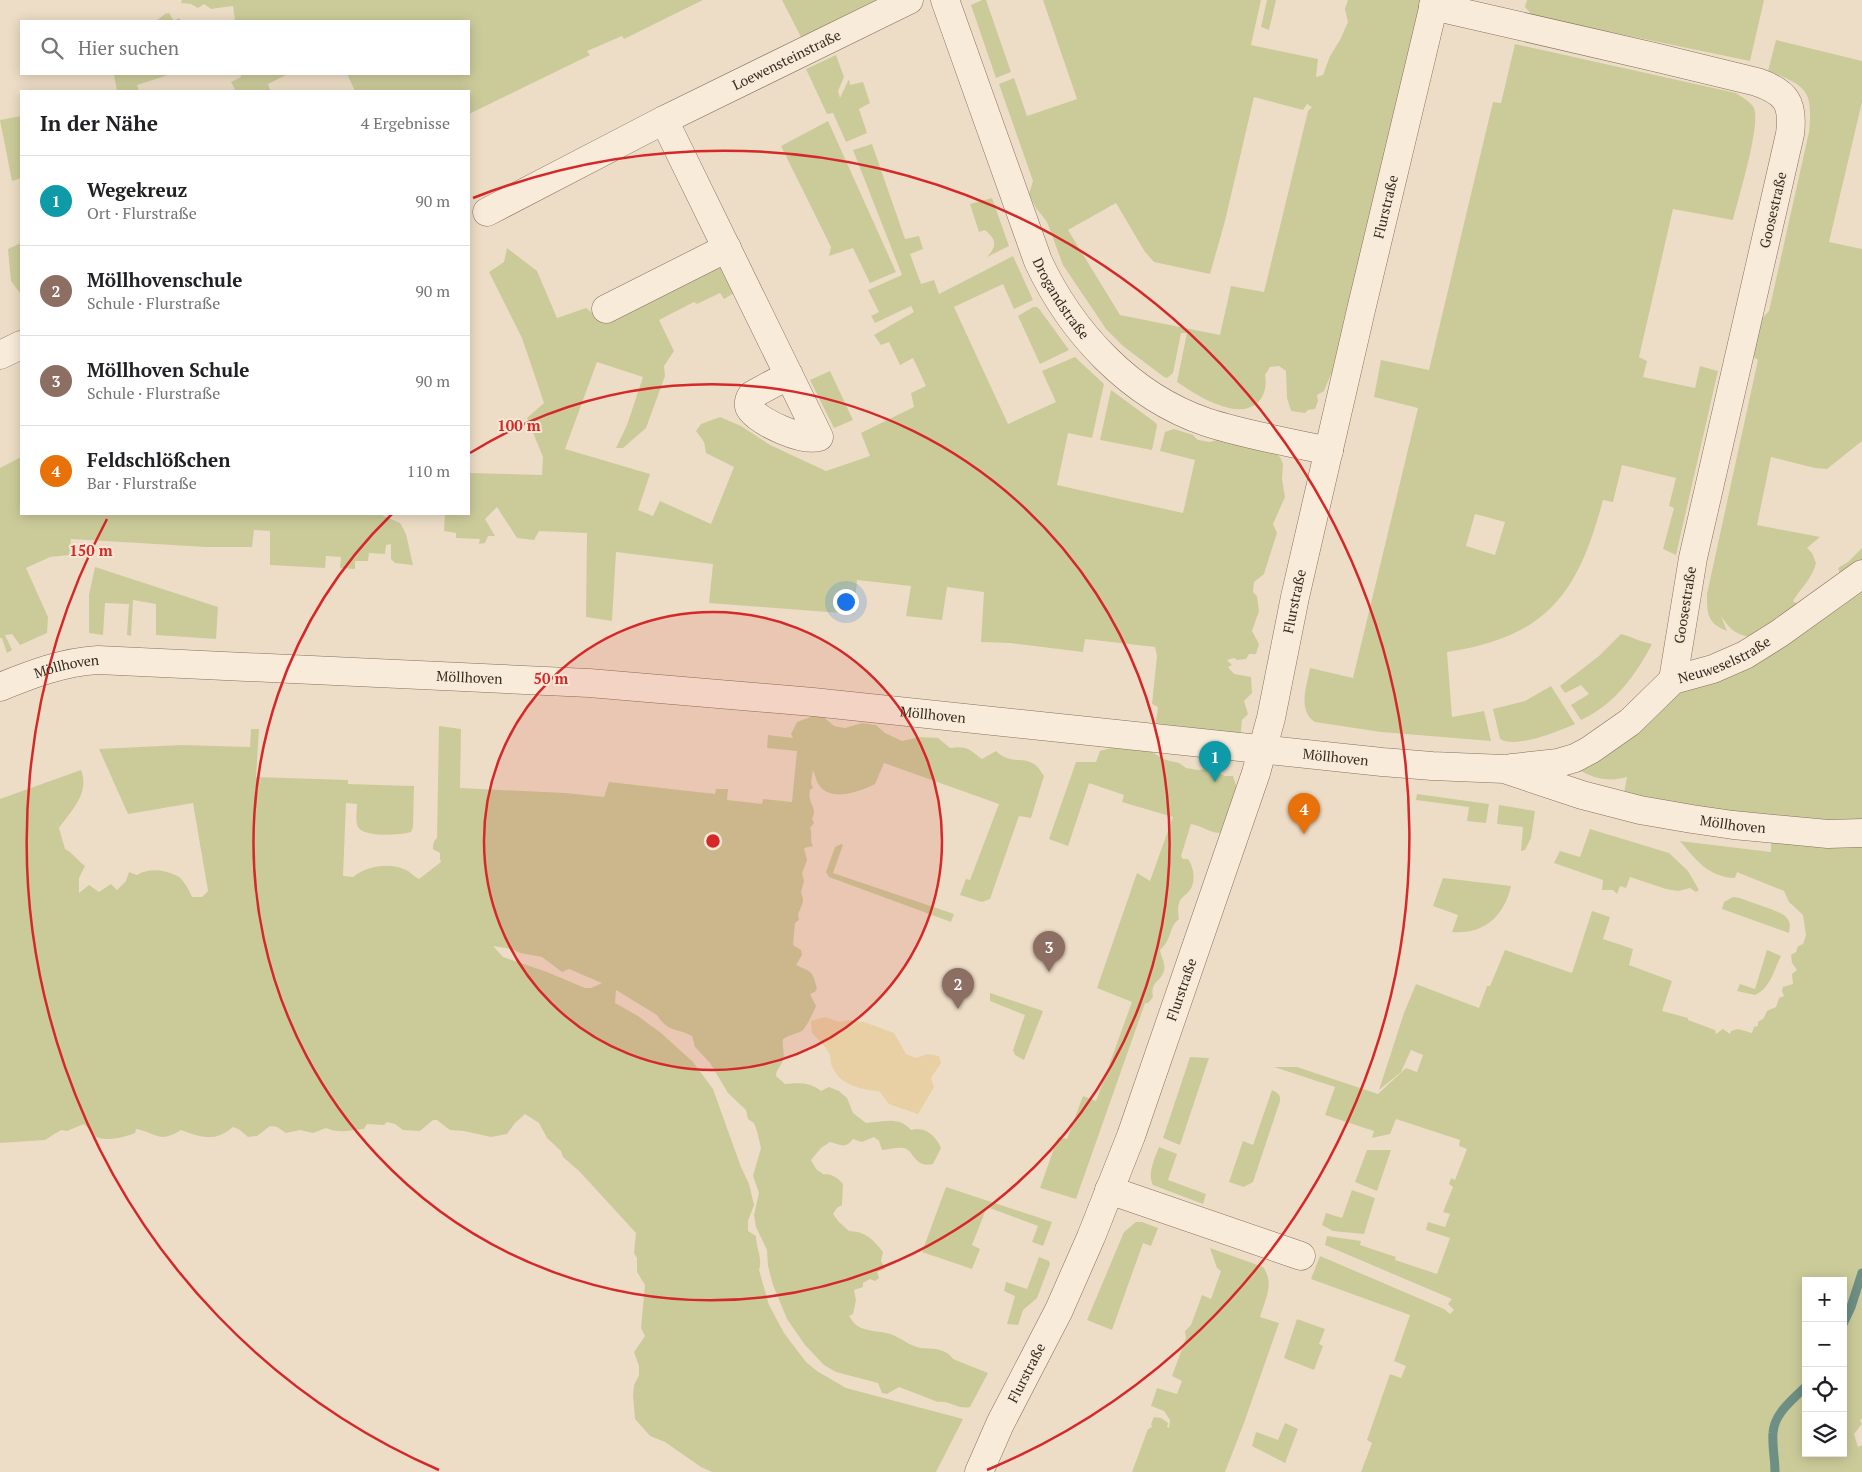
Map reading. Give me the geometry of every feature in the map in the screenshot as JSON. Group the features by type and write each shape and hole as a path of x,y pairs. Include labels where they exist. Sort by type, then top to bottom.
{"street":[{"name":"Loewensteinstraße","path":"487,212 664,120 909,0"},
{"name":"Drogandstraße","path":"946,0 1038,260 1052,288 1083,335 1142,389 1183,412 1205,422 1329,451"},
{"name":"Flurstraße","path":"979,1472 1015,1396 1060,1310 1109,1190 1133,1129 1243,813 1276,700 1295,597 1360,310 1434,3"},
{"name":"Goosestraße","path":"1434,3 1757,82 1772,87 1790,105 1792,119 1790,134 1693,558 1673,680"},
{"path":"664,120 790,375 822,444 784,431 757,416 750,409 749,399 752,395 790,375"},
{"path":"606,309 727,248"},
{"path":"0,355 20,345"},
{"name":"Neuweselstraße","path":"1504,769 1558,763 1575,758 1590,750 1630,722 1673,680 1713,669 1745,655 1780,633 1862,574"},
{"name":"Möllhoven","path":"0,687 63,664 98,660 579,682 813,702 1424,766 1504,769 1582,795 1640,810 1733,825 1828,834 1862,833"},
{"path":"1109,1190 1301,1256"}],"green space":[{"path":"182,0 703,0 624,39 622,36 587,51 590,55 470,114 470,90 355,90 347,75 470,75 470,20 235,20 233,6 211,9 204,4 198,8 191,4 181,3"},
{"path":"782,0 886,0 802,39"},
{"path":"986,0 1011,72 996,78 971,5"},
{"path":"1043,0 1261,0 1251,45 1318,59 1316,77 1323,75 1330,56 1348,22 1345,9 1348,0 1432,0 1350,313 1344,325 1343,331 1350,364 1331,374 1324,391 1317,395 1318,401 1315,409 1308,410 1305,413 1291,411 1287,398 1286,371 1279,366 1270,367 1265,375 1266,385 1263,395 1252,407 1242,409 1218,405 1195,394 1177,382 1187,333 1181,333 1173,373 1167,378 1123,346 1106,329 1063,265 1047,222 1036,208 1029,194 1033,181 999,84 1014,78 1027,116 1077,99","holes":["1254,97 1303,110 1307,104 1312,107 1308,111 1264,292 1231,286 1220,335 1120,315 1068,230 1116,203 1145,252 1154,262 1210,274 1225,221"]},
{"path":"1267,0 1276,0 1269,30 1261,27"},
{"path":"1527,0 1764,0 1750,61 1533,16 1525,7"},
{"path":"169,13 173,20 157,20"},
{"path":"1776,40 1862,61 1862,102 1829,242 1862,249 1862,441 1827,469 1815,468 1771,457 1757,525 1820,537 1807,548 1812,553 1816,563 1809,579 1793,601 1800,606 1842,580 1838,568 1848,562 1862,548 1862,1419 1860,1420 1862,1424 1854,1434 1858,1447 1862,1445 1862,1472 1361,1472 1372,1443 1367,1440 1390,1374 1401,1378 1406,1366 1394,1361 1410,1315 1311,1279 1320,1256 1444,1309 1450,1314 1454,1310 1448,1304 1452,1299 1325,1245 1327,1236 1361,1241 1360,1245 1396,1257 1395,1260 1437,1274 1450,1238 1426,1230 1428,1222 1445,1227 1450,1214 1443,1212 1453,1187 1449,1184 1451,1178 1455,1180 1467,1149 1459,1146 1460,1140 1396,1119 1390,1134 1372,1138 1374,1131 1325,1115 1335,1087 1274,1067 1297,1067 1378,1094 1406,1068 1417,1072 1423,1055 1411,1050 1401,1072 1379,1090 1404,1013 1416,984 1479,1008 1487,986 1490,986 1505,950 1572,973 1592,911 1610,917 1603,939 1633,949 1629,965 1672,981 1662,1011 1688,1018 1688,1020 1715,1030 1716,1034 1723,1029 1730,1034 1731,1031 1738,1029 1752,1033 1754,1027 1758,1026 1758,1022 1764,1018 1767,1011 1776,1007 1779,998 1784,996 1783,987 1793,984 1792,974 1797,970 1792,963 1791,955 1796,952 1798,946 1803,944 1806,935 1803,915 1789,902 1784,891 1737,872 1735,878 1710,871 1680,841 1771,852 1771,841 1624,793 1627,777 1602,779 1578,769 1654,701 1725,676 1740,673 1752,651 1753,638 1734,631 1721,616 1727,631 1715,625 1708,612 1707,594 1758,360 1752,356 1758,323 1769,311 1809,132 1810,107 1808,98 1805,91 1791,81 1768,71"},
{"path":"1515,44 1736,93 1754,108 1752,145 1733,220 1673,209 1639,357 1647,361 1643,377 1695,388 1700,366 1718,371 1676,555 1663,549 1674,508 1669,506 1676,478 1622,465 1613,502 1603,500 1582,561 1569,585 1553,606 1534,622 1510,635 1481,645 1447,652 1452,717 1484,711 1491,741 1381,732 1315,722 1309,717 1305,704 1310,668 1353,678 1418,408 1374,397 1381,360 1429,370 1493,102 1501,103","holes":["1475,514 1505,522 1495,555 1466,546"]},
{"path":"836,55 844,77 838,91 840,98 849,79 850,85 863,82 870,103 859,109 867,133 846,142 833,113 827,114 806,69"},
{"path":"114,75 168,75 137,85 139,90 117,90"},
{"path":"240,75 286,75 268,84 270,90 234,90 231,82 241,77"},
{"path":"20,116 20,178 12,181 0,120"},
{"path":"828,121 896,272 870,283 853,248 829,256 831,247 781,146"},
{"path":"872,144 905,239 919,236 923,249 910,254 921,284 934,280 939,294 1013,256 1033,300 1014,309 1003,284 954,307 1008,424 1056,402 1042,371 1075,357 1104,384 1092,438 1068,433 1057,485 1183,513 1195,460 1160,451 1165,432 1174,429 1193,435 1198,440 1210,442 1220,439 1269,447 1280,457 1283,464 1282,479 1285,497 1273,524 1277,533 1264,574 1254,582 1253,592 1257,596 1259,611 1252,631 1259,644 1256,654 1249,654 1246,659 1237,660 1234,658 1227,660 1232,665 1228,667 1234,674 1251,677 1252,693 1244,701 1248,714 1242,720 1240,739 1157,728 1158,707 1152,704 1157,656 1155,647 1085,639 1083,652 1010,643 981,642 984,592 947,587 942,620 906,616 911,586 857,580 854,614 709,603 713,564 616,552 612,621 586,617 587,533 539,531 534,540 517,538 497,507 485,519 495,536 488,536 485,543 479,544 480,539 456,538 456,533 444,531 445,515 470,515 470,473 542,475 543,457 527,418 544,403 522,338 489,272 504,262 507,248 537,271 557,318 586,308 606,323 717,265 721,265 734,293 724,299 720,293 697,304 694,302 659,320 674,351 664,366 665,376 646,428 623,448 616,448 627,425 643,377 597,362 565,449 650,474 638,510 653,516 660,501 711,524 734,467 706,453 704,442 696,431 701,424 720,417 741,426 770,445 826,471 870,456 861,433 914,407 911,393 926,386 913,358 900,365 889,342 881,345 874,335 914,312 911,306 875,323 871,316 879,312 868,290 902,275 853,150"},
{"path":"992,198 1009,246 987,257 993,250 994,240 985,230 979,232 970,204"},
{"path":"20,243 20,293 11,281 8,249"},
{"path":"1033,307 1037,307 1040,310 1069,350 1040,364 1018,316"},
{"path":"830,371 853,420 834,428 810,380"},
{"path":"1111,390 1156,423 1152,450 1100,440"},
{"path":"20,458 20,515 382,515 400,523 406,534 413,565 395,563 391,559 391,544 386,545 385,554 369,553 368,561 355,561 355,569 340,568 341,557 326,556 325,568 270,565 270,531 254,530 252,547 206,547 71,539 69,555 50,557 26,568 48,617 47,633 20,645 12,634 5,635 12,650 7,653 2,638 0,638 0,468"},
{"path":"95,567 218,607 216,639 156,635 156,604 133,600 131,636 127,635 129,604 105,603 103,635 89,633 89,595"},
{"path":"1621,634 1652,644 1639,667 1614,698 1593,714 1581,720 1571,705 1589,694 1581,685 1565,693 1560,686 1599,656"},
{"path":"1551,686 1575,724 1538,738 1516,742 1507,742 1500,739 1493,709 1525,701"},
{"path":"816,715 825,718 834,726 845,728 862,723 876,725 885,733 902,741 920,737 938,738 950,748 964,748 982,759 996,751 1006,758 1029,762 1037,766 1044,776 1031,818 1019,816 990,899 982,902 960,895 966,879 970,880 999,804 884,763 875,784 846,794 831,793 824,790 817,782 813,770 811,783 813,788 810,790 810,796 814,810 812,818 814,823 810,828 813,846 804,848 807,860 802,873 804,881 801,892 803,901 798,914 799,920 795,923 793,945 801,950 802,955 796,965 808,971 814,977 817,988 815,992 810,994 816,1006 802,1031 783,1039 784,1058 776,1074 785,1084 804,1084 821,1091 829,1087 839,1091 847,1098 853,1113 866,1123 896,1121 911,1130 921,1129 929,1133 939,1144 941,1148 933,1164 927,1165 918,1161 907,1149 882,1150 879,1141 874,1137 862,1142 853,1139 845,1145 830,1142 821,1148 811,1160 816,1169 823,1174 834,1176 843,1184 842,1205 833,1214 839,1222 849,1231 855,1231 869,1237 883,1252 881,1261 885,1269 877,1272 879,1278 875,1281 870,1279 863,1283 863,1287 854,1290 856,1300 853,1314 849,1316 860,1328 889,1333 911,1345 943,1351 953,1359 988,1373 970,1407 966,1408 946,1402 938,1402 899,1387 887,1394 882,1393 878,1383 836,1372 824,1365 805,1345 787,1319 773,1285 768,1266 767,1250 756,1227 754,1215 759,1193 753,1176 761,1148 754,1123 748,1119 746,1110 728,1093 710,1063 695,1047 692,1036 669,1027 657,1015 616,990 615,1003 638,1016 661,1033 693,1062 713,1089 749,1184 754,1205 748,1221 748,1231 756,1236 760,1262 759,1270 769,1305 784,1333 806,1362 817,1371 846,1388 963,1419 936,1472 712,1472 701,1467 665,1442 650,1436 635,1419 633,1395 634,1385 639,1375 639,1366 634,1352 645,1336 641,1328 645,1285 637,1272 637,1258 634,1253 636,1233 580,1172 563,1157 561,1151 547,1138 539,1123 525,1114 507,1134 491,1137 450,1130 437,1120 433,1120 420,1131 403,1130 395,1124 387,1122 384,1125 367,1124 364,1129 340,1131 326,1128 313,1133 300,1130 286,1133 277,1127 270,1126 257,1136 248,1137 233,1127 213,1137 195,1135 181,1130 163,1137 136,1129 135,1133 107,1139 97,1137 84,1124 67,1131 61,1130 45,1140 0,1143 0,799 81,770 83,786 81,794 74,808 59,828 65,849 85,866 79,878 79,893 89,885 99,892 111,884 117,890 126,881 129,872 137,875 147,871 158,870 179,877 192,897 202,897 208,891 193,803 128,814 99,749 181,745 250,747 251,729 259,729 256,777 348,780 348,784 414,786 413,827 411,832 383,835 367,833 358,827 357,804 346,803 343,876 353,877 365,870 378,866 393,866 406,870 419,879 441,862 440,853 433,849 437,838 439,726 461,729 460,788 565,793 604,797 609,782 715,794 716,789 728,789 727,800 762,804 763,799 792,802 797,751 767,748 768,735 793,738 791,734 797,722","holes":["493,946 512,949 520,953 542,957 562,972 569,969 602,983 591,988 585,988 547,972 503,957"]},
{"path":"1111,748 1148,750 1166,760 1179,763 1186,768 1210,769 1225,776 1233,776 1238,792 1222,833 1213,832 1191,824 1181,856 1183,859 1188,859 1193,870 1192,887 1180,901 1178,909 1179,919 1174,925 1167,942 1160,950 1164,971 1154,985 1153,997 1148,1003 1145,1003 1076,1199 1040,1188 1058,1137 1067,1139 1083,1096 1096,1101 1132,1002 1097,988 1137,873 1150,881 1173,817 1122,802 1124,795 1089,783 1068,846 1049,839 1076,762 1096,762 1100,751"},
{"path":"1417,794 1489,804 1486,823 1467,821 1469,807 1416,800"},
{"path":"1499,805 1535,811 1531,838 1525,850 1521,851 1523,827 1497,824"},
{"path":"1590,829 1669,853 1688,871 1699,890 1696,892 1690,888 1678,891 1666,889 1630,877 1626,888 1620,886 1617,894 1613,890 1602,890 1603,880 1554,863 1560,851 1580,857"},
{"path":"843,845 833,873 954,914 951,922 829,877 826,872 835,847"},
{"path":"1443,878 1511,886 1503,907 1490,922 1473,930 1452,932 1458,915 1433,906"},
{"path":"1733,897 1772,909 1783,915 1788,919 1789,933 1722,909 1724,902"},
{"path":"1767,950 1781,956 1768,984 1755,995 1737,991 1740,984 1755,989"},
{"path":"990,993 1043,1011 1024,1060 1015,1055 1013,1050 1025,1015 990,1001"},
{"path":"1190,1057 1209,1058 1180,1145 1163,1138"},
{"path":"1272,1090 1279,1094 1280,1101 1253,1182 1244,1187 1229,1182 1243,1141 1253,1145"},
{"path":"1159,1147 1177,1154 1168,1180 1206,1194 1203,1204 1153,1185 1151,1171"},
{"path":"1367,1150 1391,1150 1377,1191 1355,1182"},
{"path":"946,1187 1052,1222 1043,1246 1032,1242 1038,1226 987,1207 972,1245 980,1249 972,1269 922,1252"},
{"path":"1352,1190 1375,1198 1364,1234 1333,1231 1322,1225 1326,1213 1342,1218"},
{"path":"1136,1222 1142,1222 1158,1228 1151,1246 1143,1243 1112,1330 1087,1320 1124,1232"},
{"path":"1210,1248 1263,1267 1267,1273 1269,1285 1260,1317 1279,1323 1225,1472 1132,1472 1148,1429 1152,1427 1151,1424 1154,1417 1161,1418 1168,1423 1167,1427 1169,1428 1170,1420 1164,1411 1151,1406 1157,1388 1177,1394 1182,1381 1172,1376 1186,1338 1185,1331 1191,1325 1202,1295 1211,1299 1221,1271 1217,1268"},
{"path":"1039,1257 1049,1261 1050,1264 1037,1298 1023,1310 1018,1325 1007,1324 1015,1296 1004,1291 1006,1282 1027,1289"},
{"path":"1297,1319 1325,1329 1319,1344 1323,1346 1314,1370 1284,1358"},
{"path":"1285,1423 1298,1429 1285,1463 1252,1446 1256,1432 1278,1440"}],"sand":[{"path":"825,1017 839,1022 849,1020 864,1022 894,1033 906,1054 916,1058 928,1054 939,1056 941,1063 931,1078 934,1087 918,1114 889,1104 879,1091 859,1088 840,1078 831,1065 828,1052 812,1033 811,1021"}],"waterway":[{"path":"1844,1322 1862,1273"},
{"path":"1775,1472 1774,1426 1780,1413 1802,1390"}],"place":[{"name":"Wegekreuz","path":"1215,782"},
{"name":"Feldschlößchen","path":"1304,834"},
{"name":"Möllhoven Schule","path":"1049,972"},
{"name":"Möllhovenschule","path":"958,1009"}]}
